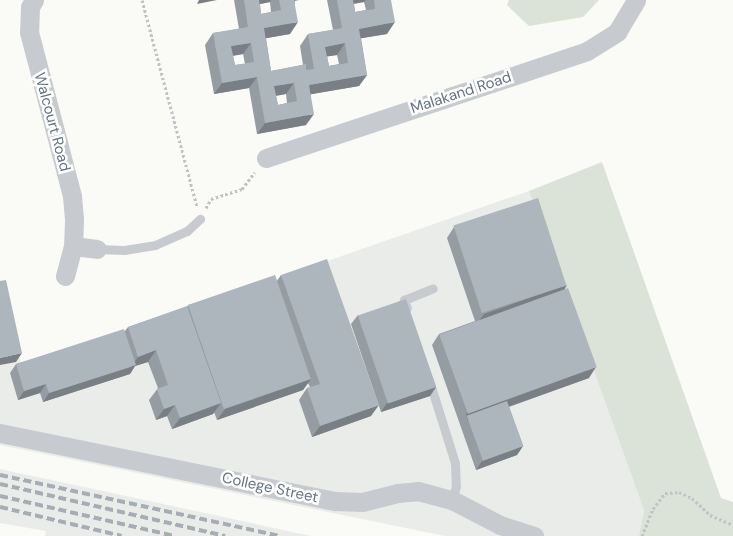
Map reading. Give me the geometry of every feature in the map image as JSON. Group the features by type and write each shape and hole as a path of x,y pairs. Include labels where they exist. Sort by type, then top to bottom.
{"street":[{"name":"Walcourt Road","path":"34,0 30,8 29,32 72,196 74,220 72,246 66,276"},
{"name":"Malakand Road","path":"266,158 587,51 617,32 636,0"},
{"path":"72,246 97,248"},
{"name":"College Street","path":"0,433 335,501 362,502 397,493 418,491 452,500 500,525 534,536"}],"lane":[{"path":"97,248 124,250 155,244 187,231 200,219"},
{"path":"410,318 404,300 433,288"},
{"path":"427,373 455,463 456,486 452,500"}],"path":[{"path":"142,0 200,219"},
{"path":"200,219 211,200 242,189 266,158"},
{"path":"642,536 653,509 665,493 679,492 692,498 710,515 733,525"}],"shaded area":[{"path":"509,0 599,0 583,17 529,26 507,5"},
{"path":"602,162 721,498 733,502 733,536 639,536 644,510 529,191"},
{"path":"529,191 644,510 639,536 445,536 0,445 0,279 22,367"},
{"path":"0,469 311,536 45,536 46,531 0,523"}],"building":[{"path":"244,0 259,0 261,14 281,10 279,0 294,0 298,22 264,28 271,71 306,64 306,70 314,69 308,34 342,28 337,0 353,0 355,12 375,9 374,0 391,0 395,22 359,29 367,75 309,85 314,114 265,123 257,77 222,83 213,33 248,27","holes":["251,43 254,62 235,65 231,46","345,43 348,63 329,66 325,47","294,83 297,101 278,105 274,86"]},
{"path":"538,198 566,285 482,313 453,226"},
{"path":"327,259 379,405 320,426 307,388 320,384 281,275"},
{"path":"275,275 311,379 224,409 188,305"},
{"path":"6,280 22,353 0,358 0,281"},
{"path":"568,288 597,367 468,414 439,335"},
{"path":"406,299 436,387 388,404 358,316"},
{"path":"187,306 221,403 180,418 175,405 164,409 157,389 168,385 156,350 138,357 128,327"},
{"path":"124,329 136,365 49,393 46,384 24,391 16,364"},
{"path":"507,401 523,446 483,461 467,416"}],"railway":[{"path":"0,475 280,536"},
{"path":"0,484 225,536"},
{"path":"0,496 175,536"},
{"path":"0,507 122,536"}]}
